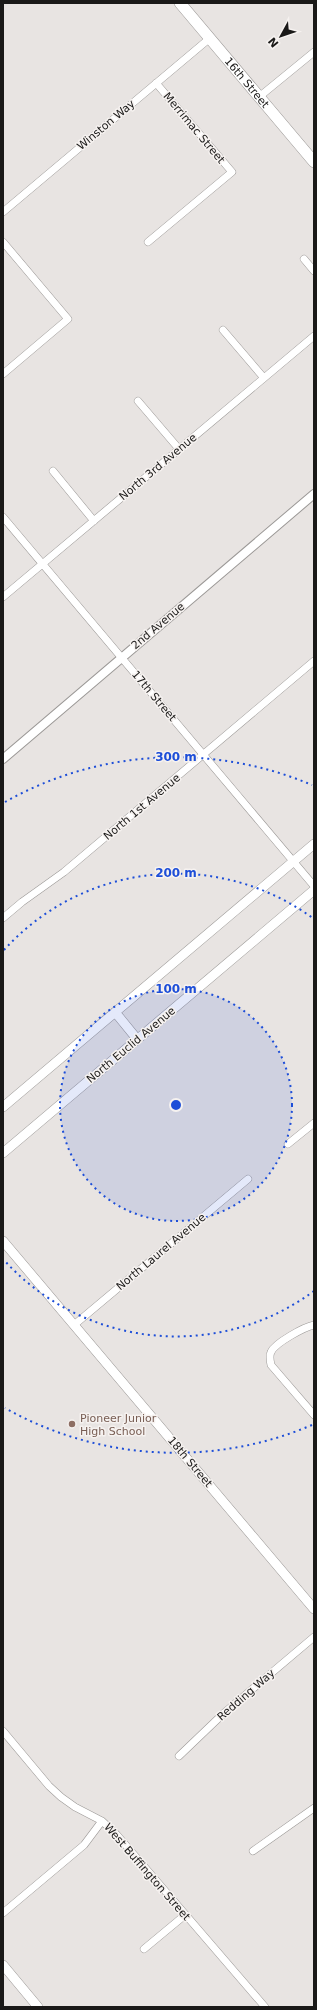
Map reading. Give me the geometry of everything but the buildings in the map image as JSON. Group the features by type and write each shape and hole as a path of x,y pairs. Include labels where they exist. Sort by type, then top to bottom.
{"main road":[{"name":"16th Street","path":"180,3 314,162"},
{"path":"3,1107 314,844"},
{"name":"North Euclid Avenue","path":"3,1153 314,890"},
{"path":"115,1012 137,1039"},
{"name":"18th Street","path":"3,1241 314,1609"},
{"path":"3,1965 38,2007"}],"street":[{"name":"Winston Way","path":"3,212 210,38"},
{"path":"260,97 314,52"},
{"name":"Merrimac Street","path":"148,242 232,172 156,83"},
{"path":"3,242 68,319 3,374"},
{"path":"304,259 314,271"},
{"path":"223,330 264,378"},
{"name":"North 3rd Avenue","path":"3,598 314,336"},
{"path":"138,401 179,449"},
{"path":"53,471 94,521"},
{"name":"2nd Avenue","path":"3,759 314,494"},
{"name":"17th Street","path":"3,517 314,886"},
{"name":"North 1st Avenue","path":"3,918 22,902 64,872 314,661"},
{"path":"288,1144 314,1123"},
{"name":"North Laurel Avenue","path":"74,1326 248,1179"},
{"path":"314,1325 278,1345 272,1351 270,1365 314,1415"},
{"name":"Redding Way","path":"179,1756 224,1713 314,1637"},
{"name":"West Buffington Street","path":"3,1731 49,1786 61,1797 75,1807 102,1820 117,1835 262,2006"},
{"path":"253,1851 314,1808"},
{"path":"3,1913 84,1845 102,1820"},
{"path":"144,1949 185,1915"}],"place":[{"name":"Pioneer Junior High School","path":"72,1424"}]}
